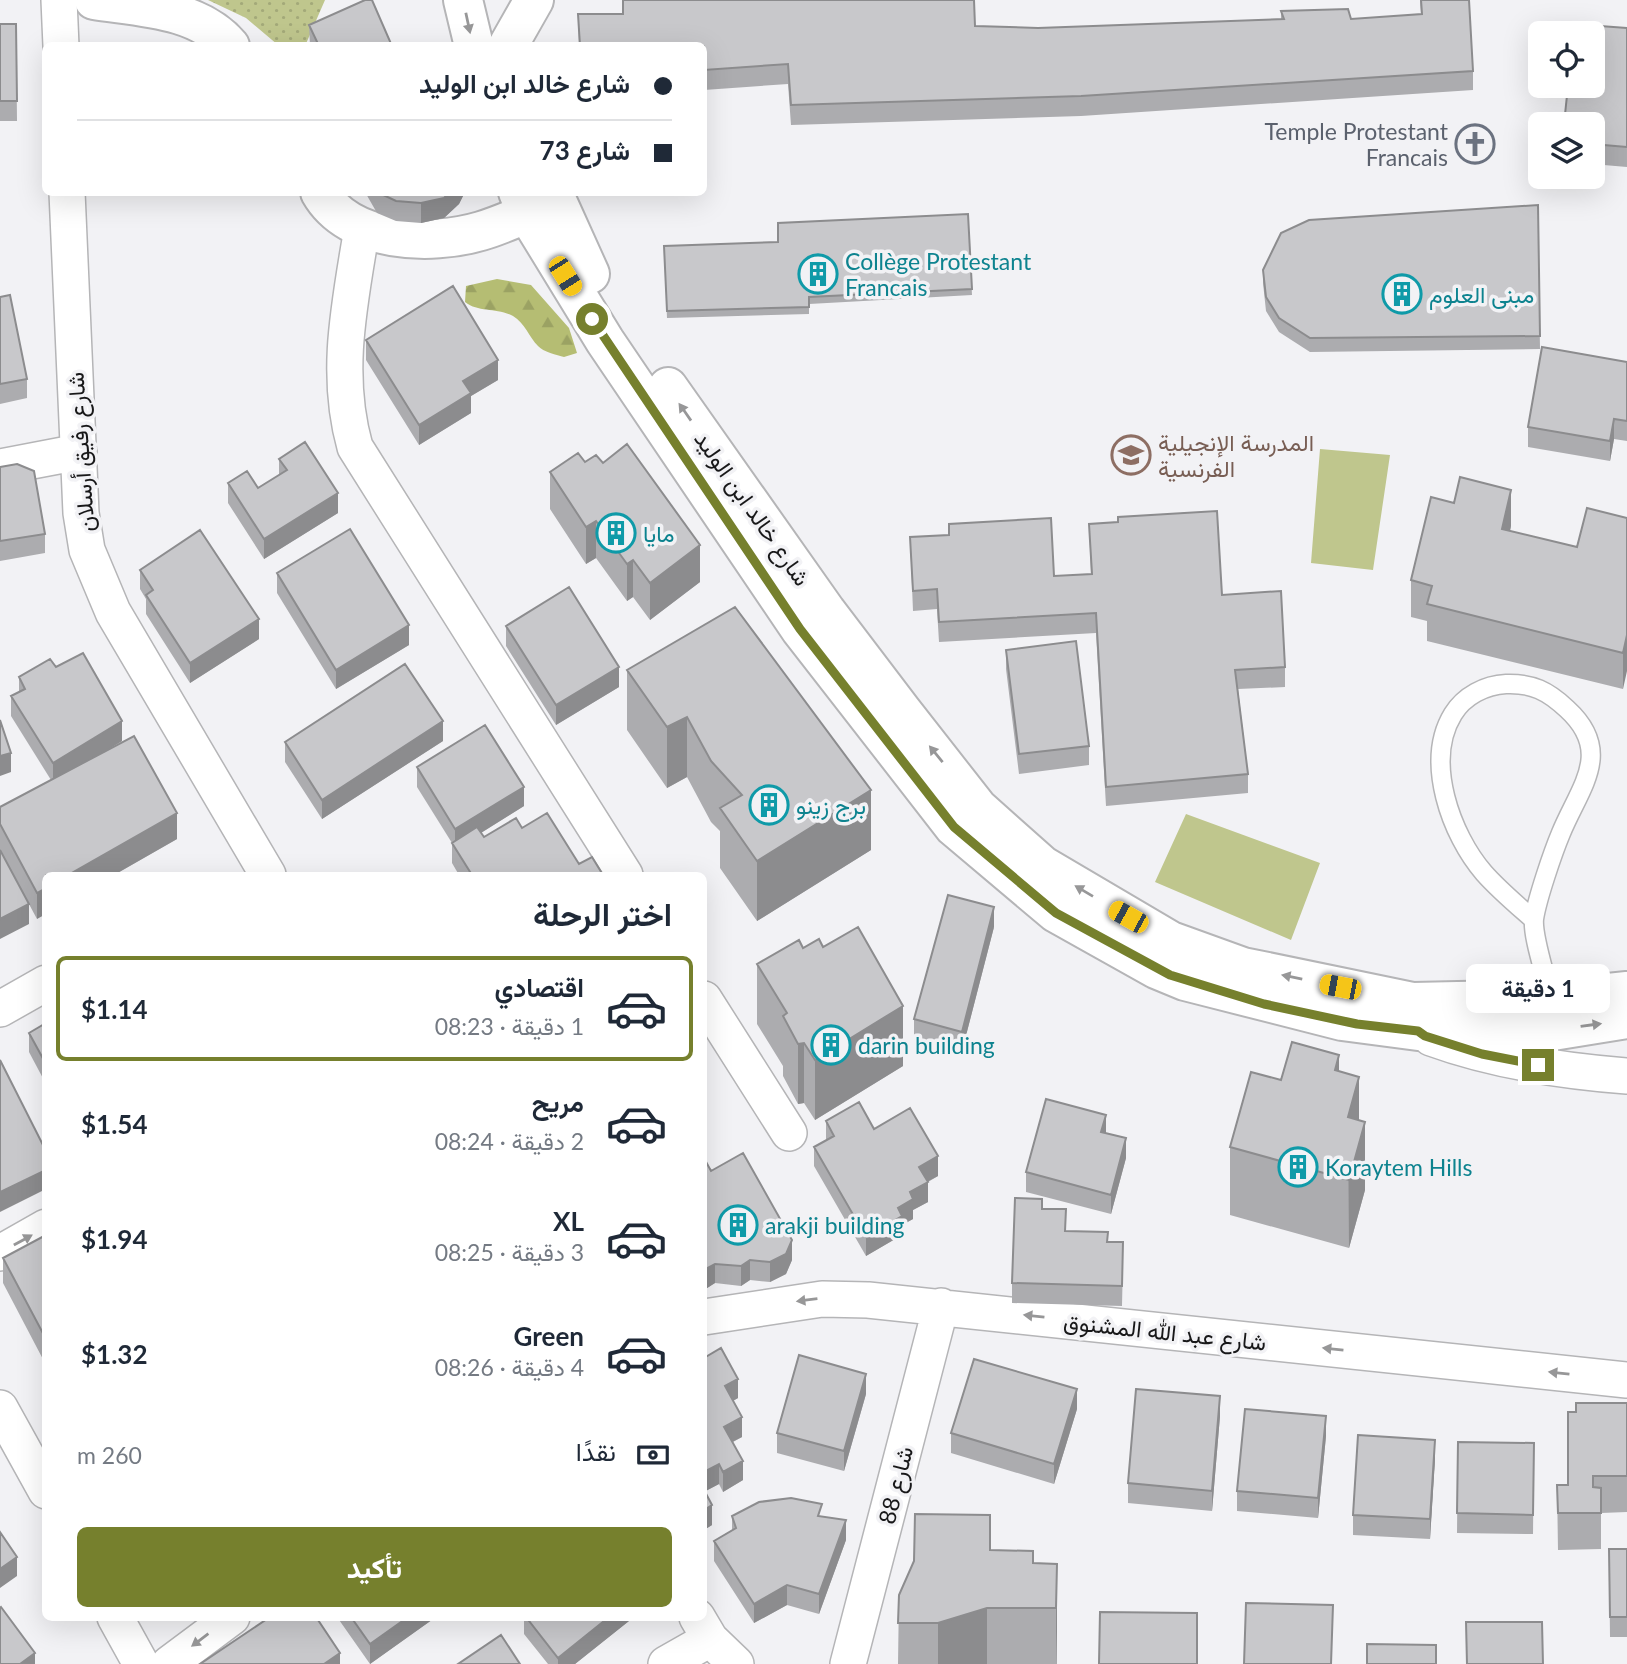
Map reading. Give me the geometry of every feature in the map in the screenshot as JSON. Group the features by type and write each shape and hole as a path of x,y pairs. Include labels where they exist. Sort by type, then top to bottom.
{"main road":[{"path":"94,0 165,12 200,22 225,42"},
{"path":"463,0 495,42"},
{"path":"497,42 498,0"},
{"path":"499,42 534,0"},
{"path":"323,196 339,216 362,228 393,237 454,237 480,231 538,200"},
{"name":"شارع خالد ابن الوليد","path":"538,200 626,372 800,629 954,827 1056,913 1185,981 1342,1021 1415,1016"},
{"name":"شارع خالد ابن الوليد","path":"538,200 825,611 978,807 1042,865 1171,941 1243,967 1415,1016"},
{"path":"1552,1015 1627,991"},
{"path":"1415,1016 1552,1015 1627,1019"}],"street":[{"path":"59,0 61,42"},
{"name":"شارع رفيق أرسلان","path":"67,196 81,513 87,550 97,580 113,612 254,870"},
{"path":"362,228 345,335 344,365 348,422 355,447 623,872"},
{"path":"0,467 79,452"},
{"path":"0,1009 42,985"},
{"path":"707,1004 789,1133"},
{"path":"1415,1016 1425,1036 1482,1054 1538,1065 1627,1076"},
{"path":"0,1253 42,1229"},
{"name":"شارع عبد الله المشنوق","path":"707,1317 822,1298 941,1306 1627,1380"},
{"name":"شارع 88","path":"848,1664 941,1306"},
{"path":"0,1408 9,1446 42,1486"},
{"path":"117,1621 141,1664"},
{"path":"169,1664 227,1621"},
{"path":"666,1664 703,1628 736,1664"}],"lane":[{"path":"1534,920 1483,872 1466,847 1446,797 1441,769 1444,737 1452,715 1468,696 1494,684 1522,683 1548,691 1580,721 1590,748 1589,777 1561,833 1534,920 1552,1015"}],"green space":[{"path":"208,0 325,0 307,42 274,42 246,18"},
{"path":"497,279 531,285 569,328 577,353 564,357 547,352 538,346 521,322 513,316 476,308 465,302 466,286"},
{"path":"1320,449 1390,455 1373,570 1311,563"},
{"path":"1186,814 1320,863 1291,940 1155,882"}],"building":[{"path":"365,0 372,0 390,42 317,42 309,25"},
{"path":"623,0 974,0 975,26 1038,28 1284,19 1281,11 1348,9 1351,19 1422,14 1421,0 1469,0 1473,71 1081,96 791,105 788,64 707,70 707,42 580,42 578,14 623,14"},
{"path":"0,24 16,24 17,101 0,101"},
{"path":"1605,26 1627,28 1627,147 1605,145 1605,112 1565,112 1567,98 1605,98"},
{"path":"385,196 446,196 421,203 396,201"},
{"name":"مبنى العلوم","path":"1538,205 1540,336 1310,338 1279,318 1266,297 1263,270 1281,233 1309,220"},
{"name":"Collège Protestant Francais","path":"968,214 972,289 809,297 809,307 667,311 664,246 778,242 778,223"},
{"path":"453,286 498,360 463,381 471,393 419,425 366,340"},
{"path":"10,295 27,379 0,384 0,297"},
{"path":"1542,347 1627,362 1627,421 1614,419 1610,441 1528,427"},
{"path":"305,442 338,493 264,539 228,483 247,471 258,488 287,470 279,459"},
{"path":"627,444 700,545 650,583 633,560 627,564 596,521 586,527 550,472 578,453 585,462 596,455 603,463"},
{"path":"17,464 34,471 45,534 0,541 0,467"},
{"path":"1460,477 1511,490 1502,529 1577,547 1587,508 1627,518 1627,635 1623,653 1427,604 1432,586 1411,580 1431,497 1454,503"},
{"name":"المدرسة الإنجيلية الفرنسية","path":"1217,511 1222,595 1281,591 1285,667 1235,670 1248,774 1106,787 1096,613 939,622 937,589 913,591 910,537 949,535 949,524 1051,518 1054,576 1092,574 1089,524 1118,522 1118,517"},
{"path":"350,529 409,625 336,670 277,573"},
{"path":"200,530 259,619 190,663 146,595 153,590 140,570"},
{"path":"569,587 619,667 556,705 506,626"},
{"path":"735,607 871,790 757,861 720,808 742,795 711,761 687,717 667,727 627,670"},
{"path":"1076,641 1089,746 1019,754 1006,650"},
{"path":"83,653 122,721 53,763 11,696 25,689 19,677 50,659 56,667"},
{"path":"405,664 443,721 322,800 285,742"},
{"path":"0,720 11,753 0,756"},
{"path":"485,725 524,787 455,829 417,767"},
{"path":"134,736 177,813 73,872 42,872 42,890 37,893 0,824 0,807"},
{"path":"547,813 579,864 592,857 601,872 470,872 452,843 477,827 484,837 516,818 522,828"},
{"path":"0,850 29,904 0,919"},
{"path":"948,895 994,907 962,1032 914,1019"},
{"path":"858,927 903,1006 815,1060 804,1043 798,1044 783,1016 787,1013 757,964 799,940 803,948 819,939 823,947"},
{"path":"42,1025 42,1057 29,1033"},
{"path":"1292,1042 1339,1055 1335,1070 1359,1077 1348,1117 1365,1122 1349,1180 1230,1147 1251,1072 1281,1080"},
{"path":"0,1060 42,1143 42,1172 0,1192"},
{"path":"1046,1099 1106,1115 1101,1132 1126,1138 1111,1195 1026,1172"},
{"path":"859,1102 874,1129 910,1108 938,1156 919,1167 928,1182 910,1192 913,1199 898,1208 902,1216 866,1237 814,1147 834,1136 826,1121"},
{"name":"arakji building","path":"743,1153 792,1240 786,1254 770,1262 750,1260 741,1266 715,1264 707,1268 707,1164 711,1171"},
{"path":"1015,1198 1042,1199 1042,1209 1066,1209 1065,1231 1108,1232 1107,1242 1123,1242 1122,1286 1012,1283"},
{"path":"42,1237 42,1331 3,1258"},
{"path":"721,1348 738,1379 725,1386 742,1417 724,1427 743,1461 723,1472 719,1464 707,1470 707,1356"},
{"path":"799,1355 866,1374 844,1451 777,1433"},
{"path":"974,1359 1077,1389 1054,1464 951,1433"},
{"path":"1136,1389 1220,1396 1212,1491 1128,1483"},
{"path":"1576,1403 1627,1403 1627,1476 1593,1476 1593,1487 1601,1488 1601,1513 1558,1513 1557,1485 1568,1485 1568,1412 1576,1412"},
{"path":"1245,1409 1326,1416 1318,1498 1237,1491"},
{"path":"1358,1435 1435,1440 1430,1519 1353,1515"},
{"path":"1458,1442 1534,1443 1533,1515 1457,1513"},
{"path":"707,1496 712,1505 707,1508"},
{"path":"791,1498 822,1504 818,1516 846,1520 819,1594 787,1585 754,1604 714,1541 736,1528 732,1516 759,1502"},
{"path":"915,1514 990,1515 990,1550 1033,1551 1033,1563 1057,1564 1056,1608 987,1608 938,1623 898,1623 899,1595 914,1561"},
{"path":"0,1532 17,1557 0,1569"},
{"path":"1609,1549 1627,1549 1627,1617 1610,1617"},
{"path":"1246,1603 1333,1605 1331,1664 1244,1664"},
{"path":"1,1607 35,1653 20,1664 0,1664"},
{"path":"1100,1612 1197,1613 1197,1664 1099,1664"},
{"path":"264,1621 319,1621 340,1653 324,1664 200,1664"},
{"path":"354,1621 402,1621 370,1644"},
{"path":"529,1621 604,1621 558,1658"},
{"path":"1466,1622 1542,1622 1543,1664 1467,1664"},
{"path":"501,1635 520,1664 458,1664"},
{"path":"1367,1644 1436,1645 1436,1664 1367,1664"}],"place":[{"name":"Temple Protestant Francais","path":"1475,144"},
{"name":"Collège Protestant Francais","path":"818,274"},
{"name":"مبنى العلوم","path":"1402,294"},
{"name":"المدرسة الإنجيلية الفرنسية","path":"1131,455"},
{"name":"مايا","path":"616,533"},
{"name":"برج زينو","path":"769,805"},
{"name":"darin building","path":"831,1045"},
{"name":"Koraytem Hills","path":"1298,1167"},
{"name":"arakji building","path":"738,1225"}],"route":[{"path":"592,319 800,629 874,726 954,827 1056,913 1156,969 1185,981 1264,1004 1342,1021 1418,1031 1425,1036 1482,1054 1538,1065"}]}
